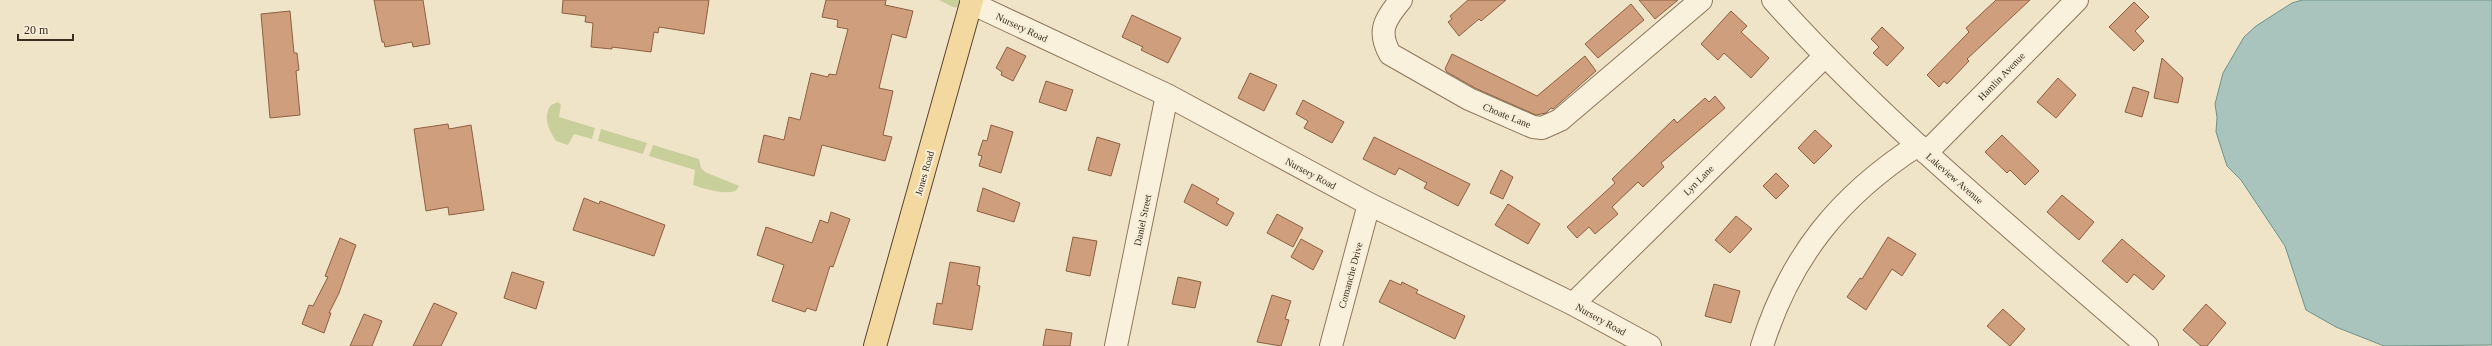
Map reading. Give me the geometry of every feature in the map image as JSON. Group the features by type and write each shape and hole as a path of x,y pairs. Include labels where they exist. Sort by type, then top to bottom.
{"main road":[{"name":"Jones Road","path":"875,346 971,2"}],"street":[{"name":"Choate Lane","path":"1401,0 1390,13 1382,32 1384,44 1390,54 1469,99 1533,127 1542,128 1560,120 1701,0"},
{"name":"Lakeview Avenue","path":"1773,0 1824,57 1922,149 2147,346"},
{"name":"Hamlin Avenue","path":"1762,346 1783,291 1810,246 1852,197 1886,168 1922,149 2077,0"},
{"name":"Nursery Road","path":"971,2 1167,95 1369,204 1573,304 1650,346"},
{"name":"Lyn Lane","path":"1573,304 1824,57"},
{"name":"Daniel Street","path":"1116,346 1167,95"},
{"name":"Comanche Drive","path":"1331,346 1369,204"}],"green space":[{"path":"939,0 963,0 961,8 953,7"},
{"path":"558,102 561,105 559,117 595,128 592,139 574,134 568,145 556,141 549,128 547,114 551,105"},
{"path":"601,129 647,143 643,154 598,141"},
{"path":"653,145 699,159 701,168 705,172 739,186 736,191 726,192 714,191 693,185 695,170 649,156"}],"water":[{"path":"2302,0 2492,0 2492,345 2384,346 2336,327 2306,310 2285,246 2241,180 2227,166 2216,132 2217,117 2215,104 2223,73 2244,37 2256,26 2292,3"}],"building":[{"path":"374,0 423,0 430,44 413,47 412,42 385,47 384,42 382,42"},
{"path":"563,0 709,0 704,34 659,27 658,33 654,32 651,52 612,47 612,49 591,47 593,23 585,22 586,16 562,13"},
{"path":"826,0 886,0 885,5 913,11 906,38 892,34 879,88 893,91 883,135 892,137 885,161 822,145 814,176 758,162 764,135 784,140 789,117 800,120 811,73 828,77 829,74 836,75 848,29 837,27 838,20 822,17"},
{"path":"1468,0 1506,0 1481,21 1479,19 1459,36 1448,22 1452,19 1450,16"},
{"path":"1639,0 1678,0 1655,19"},
{"path":"1996,0 2030,0 1967,59 1969,61 1947,84 1944,81 1939,87 1927,75 1969,32 1966,28"},
{"path":"2134,2 2149,17 2135,31 2144,41 2134,51 2109,27"},
{"path":"1631,4 1644,20 1598,58 1585,44"},
{"path":"290,11 294,53 297,53 299,70 296,71 300,115 270,118 261,14"},
{"path":"1731,11 1747,26 1741,32 1769,58 1751,78 1724,53 1718,60 1701,44"},
{"path":"1132,15 1181,38 1168,63 1141,50 1143,47 1122,37"},
{"path":"1882,27 1904,48 1887,66 1873,53 1879,47 1871,39"},
{"path":"1007,47 1026,56 1013,81 1001,75 1002,72 996,68"},
{"path":"1452,54 1537,96 1585,56 1596,71 1553,109 1551,108 1546,113 1536,115 1475,88 1447,72 1445,69"},
{"path":"2162,58 2183,78 2178,103 2154,98"},
{"path":"1250,73 1277,85 1264,111 1238,98"},
{"path":"2058,78 2076,95 2056,118 2037,102"},
{"path":"1046,81 1073,90 1066,111 1039,102"},
{"path":"2133,87 2149,92 2142,117 2125,112"},
{"path":"1715,96 1725,108 1661,163 1664,167 1643,187 1638,182 1612,207 1618,214 1595,234 1589,227 1577,238 1567,227 1615,183 1612,179 1674,119 1677,123 1705,98 1709,102"},
{"path":"1303,100 1344,122 1332,143 1304,128 1308,121 1296,114"},
{"path":"448,124 449,129 471,125 484,210 449,215 448,207 426,211 414,129"},
{"path":"991,125 1013,132 1001,173 979,166 982,156 978,155 983,140 987,141"},
{"path":"1815,130 1832,146 1814,164 1798,148"},
{"path":"2002,135 2039,171 2025,185 2010,170 2007,173 1985,152"},
{"path":"1097,137 1120,144 1111,176 1088,170"},
{"path":"1374,137 1470,184 1458,206 1424,188 1427,183 1399,168 1395,175 1363,159"},
{"path":"1501,170 1513,177 1503,199 1490,193"},
{"path":"1776,173 1789,186 1776,199 1763,186"},
{"path":"1192,184 1219,199 1216,203 1234,213 1227,226 1184,202"},
{"path":"983,188 1020,203 1014,222 977,211"},
{"path":"2062,195 2094,222 2079,240 2047,212"},
{"path":"584,198 599,204 600,201 665,225 654,256 573,230"},
{"path":"1508,204 1540,224 1528,244 1495,225"},
{"path":"831,212 850,219 833,267 830,266 816,311 807,308 805,312 772,301 784,265 757,255 766,227 812,243 820,220 828,223"},
{"path":"1277,214 1303,228 1293,247 1267,233"},
{"path":"1736,216 1752,229 1730,253 1715,240"},
{"path":"1073,237 1097,241 1090,276 1066,271"},
{"path":"1888,237 1916,254 1902,276 1892,269 1866,310 1847,297 1860,278 1862,279"},
{"path":"340,238 356,245 339,293 329,313 331,313 324,333 302,324 309,305 313,306 328,277 325,276"},
{"path":"1301,239 1323,251 1313,270 1291,257"},
{"path":"2122,239 2165,276 2153,290 2134,274 2127,283 2102,261"},
{"path":"950,262 980,267 977,285 980,286 972,330 933,324 937,303 942,304"},
{"path":"512,272 544,282 536,309 504,298"},
{"path":"1178,277 1201,282 1195,308 1172,304"},
{"path":"1390,280 1401,285 1402,282 1418,290 1416,293 1465,316 1455,339 1379,302"},
{"path":"1714,284 1740,291 1731,323 1705,316"},
{"path":"1272,295 1291,301 1285,319 1289,320 1281,346 1257,342"},
{"path":"434,303 457,313 441,346 413,346"},
{"path":"2206,304 2226,323 2207,346 2201,346 2183,330"},
{"path":"2003,309 2025,329 2010,346 1987,326"},
{"path":"364,314 382,321 372,346 350,346"},
{"path":"1046,329 1072,333 1070,346 1043,346"}]}
